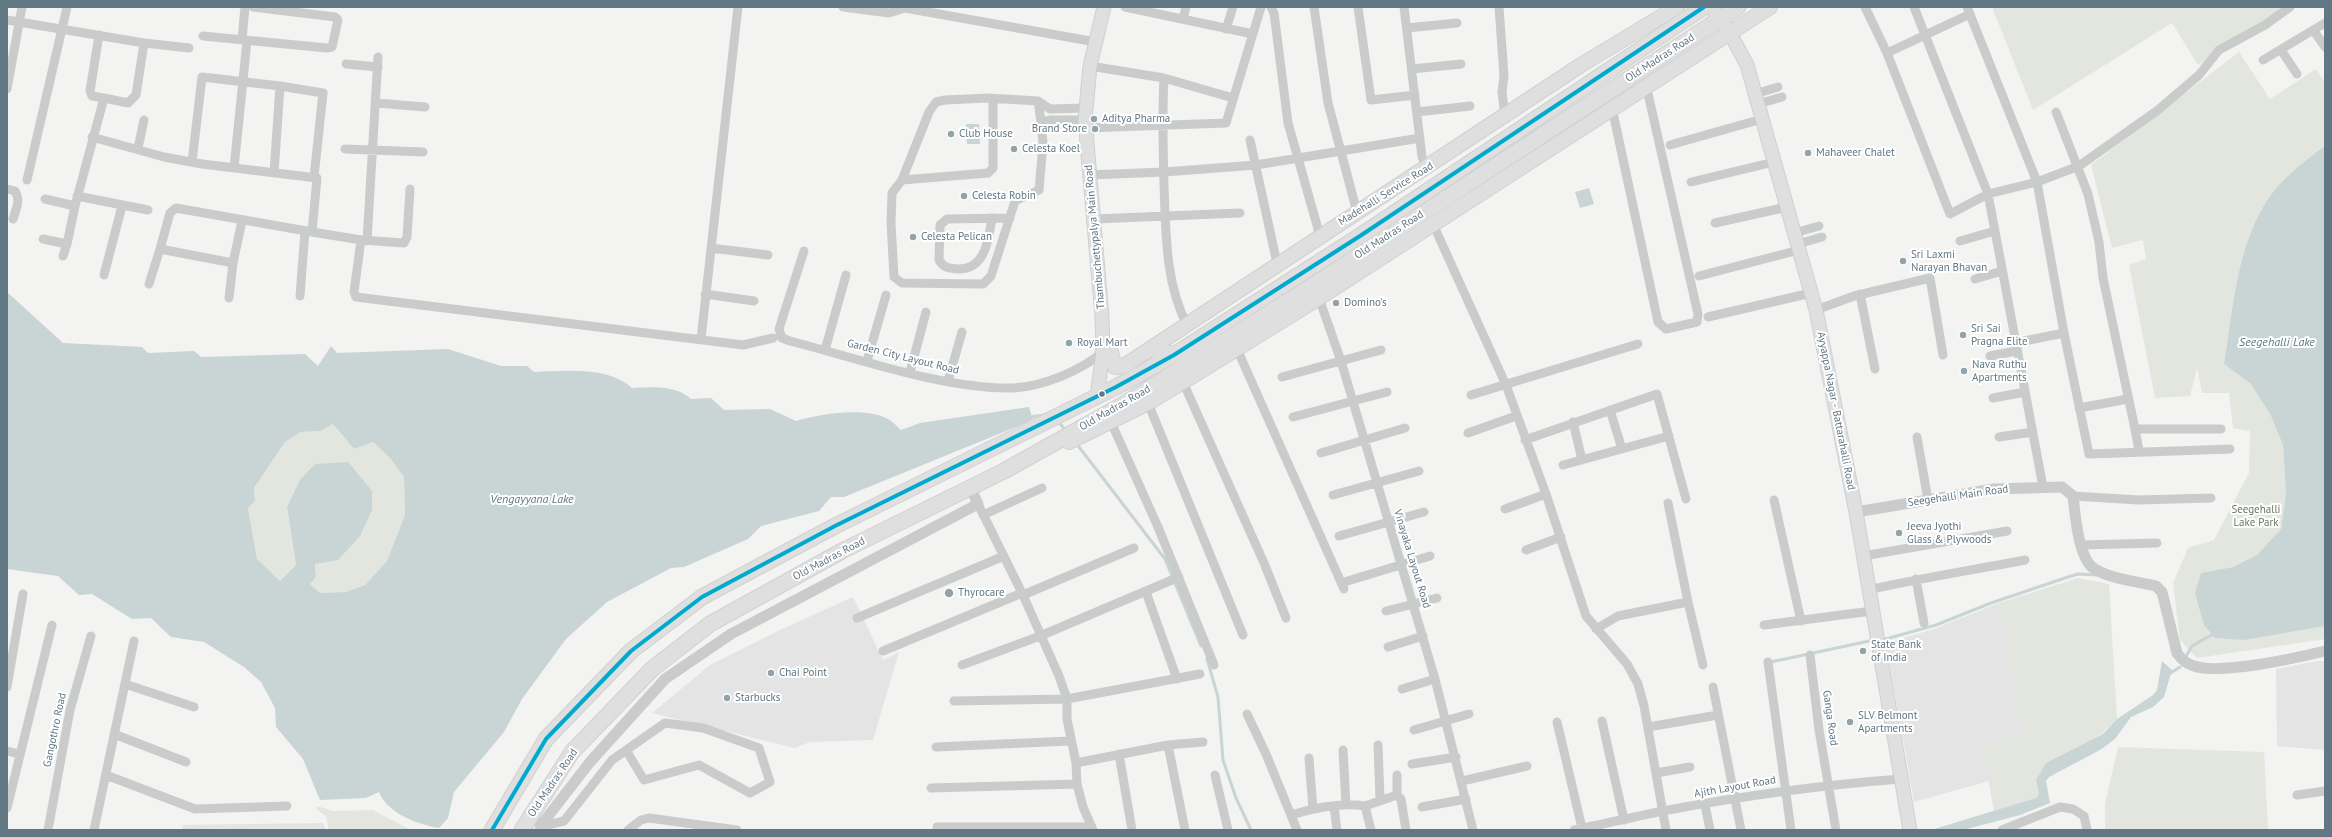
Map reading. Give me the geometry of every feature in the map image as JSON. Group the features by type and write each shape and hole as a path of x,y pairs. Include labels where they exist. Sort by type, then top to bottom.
{"highway":[{"name":"Old Madras Road","path":"492,830 546,739 630,651 702,598 835,526 1097,396 1174,355 1360,236 1704,7"},
{"name":"Old Madras Road","path":"531,827 572,752 652,669 710,624 842,551 970,489 1124,404 1308,288 1715,13 1738,7"},
{"path":"1151,348 1174,355"}],"main road":[{"name":"Thambuchettypalya Main Road","path":"1097,396 1103,352 1102,317 1085,119 1090,66 1104,7"},
{"path":"1048,447 1069,442 1148,404 1318,298 1646,85 1770,7"},
{"name":"Madehalli Service Road","path":"1103,352 1108,350 1115,367 1120,368 1187,325 1278,263 1427,168 1581,65 1669,9"},
{"name":"Ayyappa Nagar - Battarahalli Road","path":"1715,13 1730,33 1747,65 1816,310 1856,512 1868,590 1910,830"}],"street":[{"path":"7,89 22,7"},
{"path":"27,180 67,7"},
{"path":"234,168 244,81 245,7"},
{"path":"203,36 332,47 338,20 331,16 253,7"},
{"path":"701,339 738,7"},
{"path":"843,7 889,13 905,8 1096,42"},
{"path":"1124,7 1140,9 1253,34"},
{"path":"1183,19 1186,7"},
{"path":"1226,28 1233,7"},
{"path":"1041,122 1051,120 1085,119 1162,126 1226,123 1261,7"},
{"path":"1271,7 1274,13 1288,123 1296,158 1320,236"},
{"path":"1314,7 1325,89 1339,150 1357,212"},
{"path":"1358,7 1371,100 1415,95"},
{"path":"1404,7 1422,157 1427,168"},
{"path":"1498,7 1504,76 1502,92 1505,116"},
{"path":"1865,7 1887,53 1950,214 1988,194 2037,182 2079,166 2158,110 2199,75 2219,50 2265,25 2290,7"},
{"path":"1914,7 1988,194 2015,347 2043,487"},
{"path":"1887,53 1969,10 2037,182 2064,333 2089,454 2139,451 2230,449"},
{"path":"7,20 144,43 189,48"},
{"path":"1407,28 1457,23"},
{"path":"2263,60 2314,31 2325,23"},
{"path":"2314,31 2325,47"},
{"path":"99,35 90,91 92,96 128,103 133,100 136,95 144,43"},
{"path":"2281,50 2297,74"},
{"path":"378,57 374,152 364,240 354,292 356,298 743,345 772,338"},
{"path":"346,64 378,67"},
{"path":"1412,69 1461,64"},
{"path":"1090,66 1164,78 1233,98"},
{"path":"192,162 202,78 244,81 323,93 314,177"},
{"path":"1164,78 1162,126 1165,216 1169,265 1174,293 1187,325"},
{"path":"1612,108 1658,322 1666,329 1697,322 1698,314 1646,85"},
{"path":"274,172 280,86"},
{"path":"1756,99 1778,87"},
{"path":"1756,99 1782,97"},
{"path":"63,256 92,137 104,98"},
{"path":"1038,101 1043,143 1039,190 1015,201 991,276 983,284 902,283 894,277 891,223 892,193 902,180 929,112 936,102 945,100 993,99 1038,101 1050,109 1085,119"},
{"path":"902,180 988,173 993,168 993,99"},
{"path":"376,103 425,106"},
{"path":"1417,112 1470,106"},
{"path":"2056,112 2079,166 2088,194 2099,242 2103,278 2139,451"},
{"path":"1670,145 1762,119"},
{"path":"138,148 144,120"},
{"path":"92,137 138,148 164,157 234,168 314,177 318,181 300,296"},
{"path":"1090,175 1164,172 1256,165 1339,150 1420,138"},
{"path":"1250,140 1278,263"},
{"path":"345,149 374,152 423,152"},
{"path":"1691,182 1774,162"},
{"path":"149,284 169,215 174,209 364,240 404,243 407,237 410,188"},
{"path":"7,189 15,191 18,196 13,219"},
{"path":"77,196 148,210"},
{"path":"45,199 75,206"},
{"path":"104,275 122,206"},
{"path":"1715,223 1787,207"},
{"path":"1094,218 1240,212"},
{"path":"992,218 982,258 974,266 964,269 947,268 939,260 940,224 947,219 992,218 1010,218"},
{"path":"229,298 233,264 242,221"},
{"path":"1433,224 1506,385 1516,416 1561,536 1586,616 1627,664 1638,684 1648,727 1666,830"},
{"path":"1797,243 1820,226"},
{"path":"1960,241 1995,231"},
{"path":"1699,276 1797,243 1822,237"},
{"path":"43,239 67,244"},
{"path":"711,248 768,255"},
{"path":"160,249 233,264"},
{"name":"Garden City Layout Road","path":"804,250 779,329 780,334 790,341 948,381 969,385 1013,388 1029,386 1075,370 1103,352"},
{"path":"955,269 956,284"},
{"path":"1975,279 2002,271"},
{"path":"825,350 846,275"},
{"path":"1816,310 1860,294 1930,278 1943,355"},
{"path":"1708,318 1811,293"},
{"path":"705,294 754,301"},
{"path":"1860,294 1875,369"},
{"path":"867,361 886,295"},
{"name":"Vinayaka Layout Road","path":"1318,298 1341,361 1363,440 1423,636 1447,720 1473,830"},
{"path":"910,372 926,312"},
{"path":"948,381 962,332"},
{"path":"1990,356 2064,333"},
{"path":"1471,395 1638,344"},
{"path":"1237,349 1343,586 1401,564 1430,556"},
{"path":"1282,377 1381,350"},
{"path":"1183,382 1264,563 1286,618"},
{"path":"1293,418 1387,392"},
{"path":"1994,398 2025,392"},
{"path":"1525,440 1573,422 1657,394 1686,499"},
{"path":"2080,408 2128,399"},
{"path":"1148,404 1243,635"},
{"path":"1610,410 1622,449"},
{"path":"1468,433 1516,416"},
{"path":"1111,422 1175,578 1214,665"},
{"path":"1573,422 1582,460"},
{"path":"1321,453 1405,428"},
{"path":"2135,429 2221,429"},
{"path":"1999,437 2033,432"},
{"path":"1563,465 1669,436"},
{"path":"1917,437 1928,500"},
{"path":"1333,495 1419,470"},
{"name":"Seegehalli Main Road","path":"1856,512 1994,490 2062,487 2073,496"},
{"path":"984,515 1042,488"},
{"path":"937,827 1092,828 1083,807 1077,784 1076,763 1070,741 1067,699 1059,676 1004,556 970,489"},
{"path":"1505,509 1546,494"},
{"path":"2210,498 2139,500 2073,496 2082,545 2091,566 2106,574 2156,586 2162,592 2177,654 2182,660 2193,666 2215,668 2256,664 2325,651"},
{"path":"1774,500 1801,621"},
{"path":"1668,503 1688,602 1703,665"},
{"path":"531,827 665,679 731,634 978,504"},
{"path":"1339,536 1424,512"},
{"path":"1863,556 2007,531"},
{"path":"1526,550 1561,536"},
{"path":"2082,545 2157,543"},
{"path":"883,651 1134,548"},
{"path":"857,618 1004,556"},
{"path":"1868,590 1916,579 1955,574 2025,560"},
{"path":"962,665 1040,636 1146,592 1175,578"},
{"path":"1916,579 1924,623"},
{"path":"1146,592 1177,679"},
{"path":"7,687 23,594"},
{"path":"1386,611 1437,598"},
{"path":"1596,628 1618,616 1688,602"},
{"path":"1764,625 1872,611"},
{"path":"7,808 19,754 52,625"},
{"name":"Gangothro Road","path":"48,830 70,710 90,636"},
{"path":"1388,647 1423,636"},
{"path":"94,830 134,641"},
{"name":"Ganga Road","path":"1810,655 1828,785 1836,830"},
{"path":"1768,662 1790,830"},
{"path":"954,701 1067,699 1200,674"},
{"path":"1402,689 1435,679"},
{"path":"125,684 194,707"},
{"path":"1713,687 1741,830"},
{"path":"1247,714 1292,815 1297,830"},
{"path":"1414,730 1469,714"},
{"path":"1648,727 1718,715"},
{"path":"1602,721 1624,820"},
{"path":"1557,722 1578,829"},
{"path":"531,827 557,824 564,821 607,766 626,750 665,723 703,728 759,748 770,782 750,793 699,765 644,780 626,750"},
{"path":"114,734 186,762"},
{"path":"936,747 1070,741"},
{"path":"1076,763 1168,745 1203,742"},
{"path":"1168,745 1185,830"},
{"path":"1378,745 1380,799"},
{"path":"1343,750 1346,805"},
{"path":"7,751 19,754"},
{"path":"1119,754 1132,830"},
{"path":"1412,764 1456,757"},
{"path":"1309,758 1313,809"},
{"path":"1462,781 1528,766"},
{"path":"1656,773 1690,767"},
{"path":"106,775 195,809 287,806"},
{"path":"1215,775 1228,830"},
{"path":"1397,775 1397,795 1401,799 1406,830"},
{"name":"Ajith Layout Road","path":"1578,829 1612,826 1624,820 1663,811 1785,791 1828,785 1901,779"},
{"path":"932,788 1077,784"},
{"path":"2296,795 2325,791"},
{"path":"1292,815 1313,809 1346,805 1365,806 1380,799 1397,795"},
{"path":"1422,806 1466,799"},
{"path":"1705,804 1710,830"},
{"path":"1365,806 1371,830"},
{"path":"1334,807 1337,830"},
{"path":"2002,830 2060,807 2073,809 2084,816 2087,830"},
{"path":"628,830 641,820 649,818 737,830"}],"shaded area":[{"path":"853,597 883,660 899,652 873,740 810,742 795,748 652,713 710,665 780,630"},
{"path":"1999,603 2021,727 2016,736 1982,747 1989,781 1914,802 1886,643 1934,629"},
{"path":"2325,661 2325,750 2277,746 2276,669"},
{"path":"323,823 326,830 182,830 183,825"}],"green space":[{"path":"1992,7 2291,7 2198,65 2172,23 2033,110"},
{"name":"Seegehalli Lake Park","path":"2239,52 2270,99 2316,69 2325,83 2325,146 2278,186 2266,202 2256,221 2248,240 2237,281 2224,364 2251,384 2270,414 2283,445 2286,494 2281,529 2257,555 2233,567 2201,573 2245,640 2325,626 2325,639 2197,658 2180,640 2173,583 2188,548 2214,540 2249,473 2250,431 2233,428 2229,393 2202,393 2197,368 2190,396 2155,398 2129,265 2146,259 2143,240 2112,248 2091,165"},
{"path":"333,424 354,449 373,442 390,458 404,477 405,515 387,561 365,585 346,592 320,593 310,584 316,577 315,564 287,507 296,565 280,581 257,559 248,508 255,501 254,488 285,442 301,432 321,431"},
{"path":"2078,578 2109,584 2117,719 2089,743 2036,780 2039,794 2036,798 1994,811 1982,747 2016,736 2021,727 1999,603"},
{"path":"2118,747 2264,752 2268,830 2105,830 2105,804"},
{"path":"317,806 333,811 373,810 411,830 329,830 326,816 317,810"}],"water":[{"path":"966,124 979,124 980,144 967,144"},
{"name":"Seegehalli Lake","path":"2325,146 2325,626 2245,640 2215,638 2204,625 2195,593 2201,573 2233,567 2257,555 2281,529 2286,494 2283,445 2270,414 2251,384 2224,364 2237,281 2248,240 2266,202 2285,179"},
{"path":"1589,188 1594,204 1580,208 1575,192"},
{"name":"Vengayyana Lake","path":"7,292 63,343 142,347 148,353 194,351 201,357 305,354 318,366 331,346 337,353 448,349 501,366 527,366 534,372 585,371 598,373 611,376 632,388 648,387 671,389 685,394 691,399 711,398 724,410 770,409 796,421 829,414 853,412 865,413 886,418 901,430 920,423 1029,407 1033,420 844,497 831,497 819,511 761,526 748,539 684,567 671,568 607,602 566,639 522,699 504,732 454,792 448,818 439,828 422,824 404,817 383,800 379,792 366,798 320,800 303,759 276,727 275,708 261,682 244,667 204,642 171,637 151,618 132,619 92,594 79,595 58,576 7,569","holes":["333,424 354,449 373,442 390,458 404,477 405,515 387,561 365,585 346,592 320,593 310,584 316,577 315,564 338,560 360,536 372,510 372,491 348,462 315,464 300,480 287,507 296,565 280,581 257,559 248,508 255,501 254,488 285,442 301,432 321,431"]},
{"path":"2162,661 2172,670 2164,697 2153,707 2131,717 2115,739 2100,750 2049,777 2046,781 2050,803 2020,815 1963,830 1931,830 2036,798 2039,794 2036,780 2046,763 2103,734 2117,719 2153,695 2157,690"}],"waterway":[{"path":"1029,417 1045,415"},
{"path":"1058,421 1066,431"},
{"path":"1076,443 1165,559 1201,646"},
{"path":"1882,640 1936,625 1991,603 2068,577 2078,574 2097,575"},
{"path":"2185,658 2192,646 2215,633"},
{"path":"1771,662 1874,640"},
{"path":"1207,659 1218,697 1223,760 1236,798 1251,830"},
{"path":"2169,674 2180,667"}],"transit line":[{"path":"492,830 546,739 631,651 702,597 835,526 1116,387 1174,355 1360,236 1704,7"}],"place":[{"name":"Aditya Pharma","path":"1094,119"},
{"name":"Brand Store","path":"1095,129"},
{"name":"Club House","path":"951,134"},
{"name":"Celesta Koel","path":"1014,149"},
{"name":"Mahaveer Chalet","path":"1808,153"},
{"name":"Celesta Robin","path":"964,196"},
{"name":"Celesta Pelican","path":"913,237"},
{"name":"Sri Laxmi Narayan Bhavan","path":"1903,261"},
{"name":"Domino's","path":"1336,303"},
{"name":"Sri Sai Pragna Elite","path":"1963,335"},
{"name":"Royal Mart","path":"1069,343"},
{"name":"Nava Ruthu Apartments","path":"1964,371"},
{"name":"Jeeva Jyothi Glass & Plywoods","path":"1899,533"},
{"name":"Thyrocare","path":"949,593"},
{"name":"State Bank of India","path":"1863,651"},
{"name":"Chai Point","path":"771,673"},
{"name":"Starbucks","path":"727,698"},
{"name":"SLV Belmont Apartments","path":"1850,722"}]}
